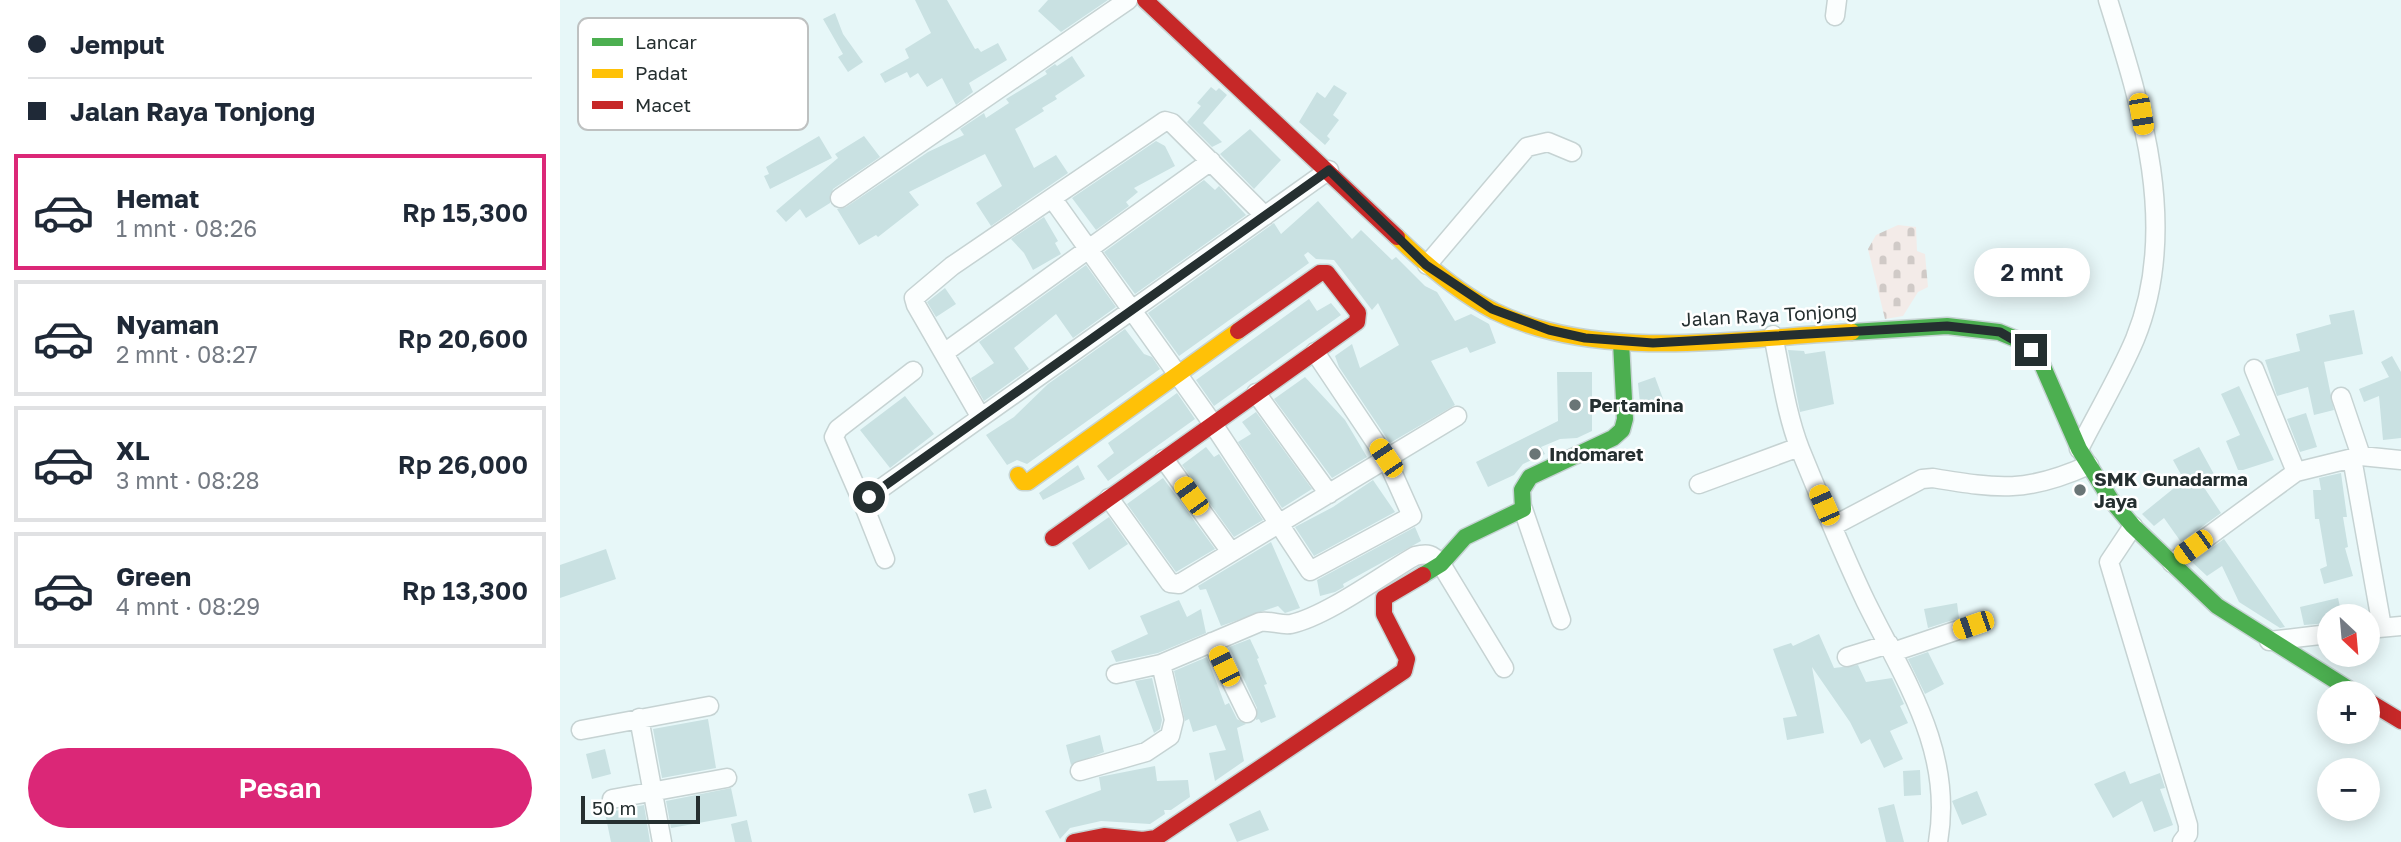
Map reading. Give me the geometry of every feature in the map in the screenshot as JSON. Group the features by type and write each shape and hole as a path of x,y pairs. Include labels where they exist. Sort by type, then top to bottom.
{"street":[{"path":"840,198 1128,0"},
{"name":"Jalan Raya Tonjong","path":"1145,0 1329,170 1426,265 1467,294 1515,320 1554,331 1621,342 1653,343 1947,326 2000,332 2024,344 2041,362 2079,449 2110,500 2133,526 2217,606 2335,681"},
{"path":"2079,449 2135,339 2148,298 2155,262 2156,220 2152,172 2141,114 2108,0"},
{"path":"980,416 915,298 953,266 1165,121 1172,123 1265,216"},
{"path":"1426,265 1527,147 1548,142 1572,152"},
{"path":"944,353 1211,161"},
{"path":"864,506 869,497 980,416 1329,170"},
{"path":"1052,198 1213,424 1311,571 1410,519 1412,512 1386,458 1315,352"},
{"path":"1018,475 1023,482 1028,482 1324,272 1359,317 1315,352 1053,538"},
{"path":"1773,335 1799,447 1833,526 1926,720 1940,771 1938,842"},
{"path":"1561,620 1523,509 1522,490 1530,477 1613,438 1622,430 1625,419 1621,342"},
{"path":"2254,369 2296,471"},
{"path":"885,559 834,437 838,429 913,371"},
{"path":"1256,393 1329,494"},
{"path":"2342,397 2356,457 2372,604"},
{"path":"1109,498 1174,585 1457,416"},
{"path":"1699,484 1799,447"},
{"path":"2172,563 2296,471 2356,457 2401,460"},
{"path":"1164,459 1231,552"},
{"path":"1833,526 1922,480 1933,478 2003,489 2047,482 2089,465"},
{"path":"1073,842 1104,836 1151,841 1404,671 1407,659 1384,614 1384,598 1441,564 1465,537 1523,509"},
{"path":"2133,526 2109,562 2188,825 2188,834 2182,842"},
{"path":"1116,674 1161,664 1260,622 1270,620 1290,625 1315,614 1415,556 1432,555 1441,564 1504,668"},
{"path":"1847,657 1891,648 1973,625"},
{"path":"2380,628 2401,626"},
{"path":"2269,641 2317,635"},
{"path":"1212,642 1247,713"},
{"path":"1080,771 1146,751 1170,736 1174,720 1161,664"},
{"path":"581,730 709,706"},
{"path":"2380,708 2401,721"},
{"path":"639,718 662,842"},
{"path":"612,799 727,778"}],"green space":[{"path":"1898,225 1916,227 1917,251 1925,254 1928,287 1918,292 1903,316 1885,319 1868,249 1876,235"}],"building":[{"path":"915,0 947,0 975,49 978,48 981,52 998,43 1007,60 969,83 973,92 956,105 942,78 927,87 918,73 910,78 907,72 885,83 880,74 909,58 905,49 931,33"},
{"path":"1048,0 1108,0 1061,32 1038,11"},
{"path":"835,13 843,34 863,62 848,72 838,57 843,54 823,19"},
{"path":"1072,56 1085,76 1055,96 1057,99 1042,108 1044,111 1015,129 1034,168 1056,155 1068,173 991,226 976,203 1002,186 985,154 909,192 919,205 878,237 876,235 859,245 837,209 846,207 928,152 964,135 960,129 984,113 986,118 1009,103 1006,99 1047,74 1045,71 1055,64 1057,66"},
{"path":"1334,85 1347,93 1333,115 1339,120 1327,136 1330,139 1325,145 1299,122 1317,92 1325,98"},
{"path":"1211,87 1216,91 1219,88 1227,95 1203,123 1222,142 1212,147 1187,122 1201,106 1197,103"},
{"path":"1250,129 1281,160 1254,189 1220,154"},
{"path":"819,136 832,158 770,189 764,176 769,174 766,167"},
{"path":"864,136 880,157 833,189 830,203 806,218 800,209 786,222 776,211 838,158 835,154"},
{"path":"1156,141 1165,146 1175,166 1134,188 1138,192 1126,202 1129,206 1096,230 1072,198"},
{"path":"1204,180 1215,190 1219,186 1246,215 1135,294 1104,252"},
{"path":"1318,201 1352,239 1361,230 1392,260 1396,257 1425,286 1437,292 1455,321 1471,314 1489,324 1496,343 1470,353 1467,347 1431,361 1455,405 1390,443 1339,367 1335,356 1352,344 1360,368 1399,345 1378,303 1372,310 1334,260 1316,259 1308,252 1304,255 1309,263 1179,356 1148,313 1274,223 1281,234"},
{"path":"1044,217 1058,241 1055,243 1061,254 1033,270 1024,253 1011,239"},
{"path":"1086,265 1116,307 1073,338 1056,314 1014,348 1029,369 984,401 971,378 994,363 979,342"},
{"path":"945,288 956,304 936,317 927,302"},
{"path":"1309,299 1317,311 1331,303 1341,315 1214,406 1196,380"},
{"path":"2354,310 2363,354 2324,362 2334,410 2314,415 2308,387 2277,396 2265,360 2300,351 2296,334 2331,324 2329,315"},
{"path":"1125,329 1144,354 1152,357 1160,369 1027,464 1017,460 1007,465 986,435 1014,417 1048,384"},
{"path":"1788,350 1804,351 1805,354 1825,351 1834,404 1800,412"},
{"path":"2392,356 2401,372 2401,438 2383,440 2379,396 2364,402 2359,389 2389,377 2381,362"},
{"path":"1557,372 1592,372 1592,431 1577,438 1560,439 1541,447 1545,454 1523,464 1514,475 1488,487 1476,462 1558,421"},
{"path":"1305,377 1345,420 1367,457 1332,478 1274,399"},
{"path":"1655,377 1665,404 1641,414 1638,383"},
{"path":"2239,386 2274,460 2243,470 2238,470 2226,441 2240,435 2221,394"},
{"path":"1177,393 1195,419 1108,481 1097,466 1114,453 1108,443"},
{"path":"905,396 934,434 890,468 860,430"},
{"path":"1256,412 1312,489 1282,508 1238,442 1251,434 1242,422"},
{"path":"2306,413 2317,447 2300,452 2287,419"},
{"path":"1206,447 1214,457 1219,454 1263,520 1234,537 1182,465"},
{"path":"2199,447 2215,476 2201,483 2221,513 2181,542 2164,518 2154,526 2142,514 2184,480 2173,460"},
{"path":"1078,465 1085,479 1043,500 1039,493"},
{"path":"2341,473 2347,517 2343,517 2348,547 2345,548 2353,576 2324,584 2320,569 2327,566 2319,519 2315,519 2313,490 2321,490 2319,478"},
{"path":"1163,478 1215,549 1176,572 1127,504"},
{"path":"1373,480 1395,512 1314,556 1295,527 1333,507"},
{"path":"1109,517 1128,544 1089,570 1072,543"},
{"path":"1415,527 1421,541 1343,584 1344,587 1335,592 1320,596 1317,580"},
{"path":"2224,539 2285,627 2280,628 2239,602 2222,566 2207,576 2192,562"},
{"path":"1271,542 1300,608 1285,613 1278,606 1221,626 1206,589 1200,590 1198,586"},
{"path":"606,549 616,579 560,598 560,565"},
{"path":"2338,598 2339,604 2317,604 2317,624 2304,625 2300,607"},
{"path":"1179,600 1187,617 1201,609 1206,633 1158,653 1116,662 1111,651 1148,634 1140,616"},
{"path":"1957,603 1959,618 1928,628 1924,609"},
{"path":"1819,634 1834,668 1858,665 1866,682 1892,678 1904,704 1900,706 1908,723 1890,731 1903,759 1884,768 1870,739 1861,744 1850,722 1812,667 1824,733 1787,740 1783,718 1797,716 1773,649 1791,643 1793,646"},
{"path":"1250,639 1259,658 1257,659 1267,684 1264,685 1276,717 1261,723 1259,719 1256,720 1257,708 1229,647"},
{"path":"1928,652 1944,684 1925,694 1908,659"},
{"path":"1207,657 1225,705 1229,703 1237,719 1246,724 1237,728 1244,761 1215,781 1209,753 1226,750 1216,725 1193,732 1189,719 1185,721 1174,671"},
{"path":"1152,678 1162,720 1160,729 1154,733 1135,681"},
{"path":"708,719 716,768 662,778 653,729"},
{"path":"1100,735 1104,752 1071,765 1066,745"},
{"path":"605,749 611,774 592,779 586,754"},
{"path":"1155,766 1157,781 1188,780 1190,797 1171,810 1164,810 1165,814 1150,824 1101,821 1070,828 1060,839 1045,811 1101,790 1099,777"},
{"path":"1920,770 1921,795 1904,796 1903,771"},
{"path":"2125,771 2130,784 2160,773 2165,788 2160,789 2173,825 2154,832 2142,801 2113,818 2094,784"},
{"path":"731,788 737,816 671,828 666,801"},
{"path":"986,789 992,808 974,813 968,794"},
{"path":"1977,791 1987,815 1962,825 1952,801"},
{"path":"1894,804 1904,842 1886,842 1878,808"},
{"path":"644,805 650,842 611,842 605,813"},
{"path":"1260,810 1269,830 1237,842 1229,824"},
{"path":"747,820 752,842 735,842 731,824"}],"traffic: fast":[{"path":"1852,332 1947,326 1999,332 2016,339 2041,362 2079,449 2111,500 2133,526 2217,606 2336,681"},
{"path":"1423,575 1441,564 1465,537 1523,509 1522,490 1530,477 1613,438 1622,430 1625,419 1621,342"}],"traffic: slow":[{"path":"1397,237 1443,277 1494,311 1535,327 1579,337 1670,343 1852,332"},
{"path":"1018,475 1023,482 1028,482 1238,331"}],"traffic: jam":[{"path":"1145,0 1397,237"},
{"path":"1053,538 1357,322 1358,313 1327,273 1320,273 1238,331"},
{"path":"1074,842 1104,836 1143,840 1156,838 1404,671 1407,659 1384,614 1384,598 1423,575"},
{"path":"2380,708 2401,721"}],"place":[{"name":"Pertamina","path":"1575,405"},
{"name":"Indomaret","path":"1535,454"},
{"name":"SMK Gunadarma Jaya","path":"2080,490"}],"route":[{"path":"869,497 1329,170 1426,265 1492,309 1515,320 1549,330 1585,338 1653,343 1947,326 2000,332 2031,350"}]}
